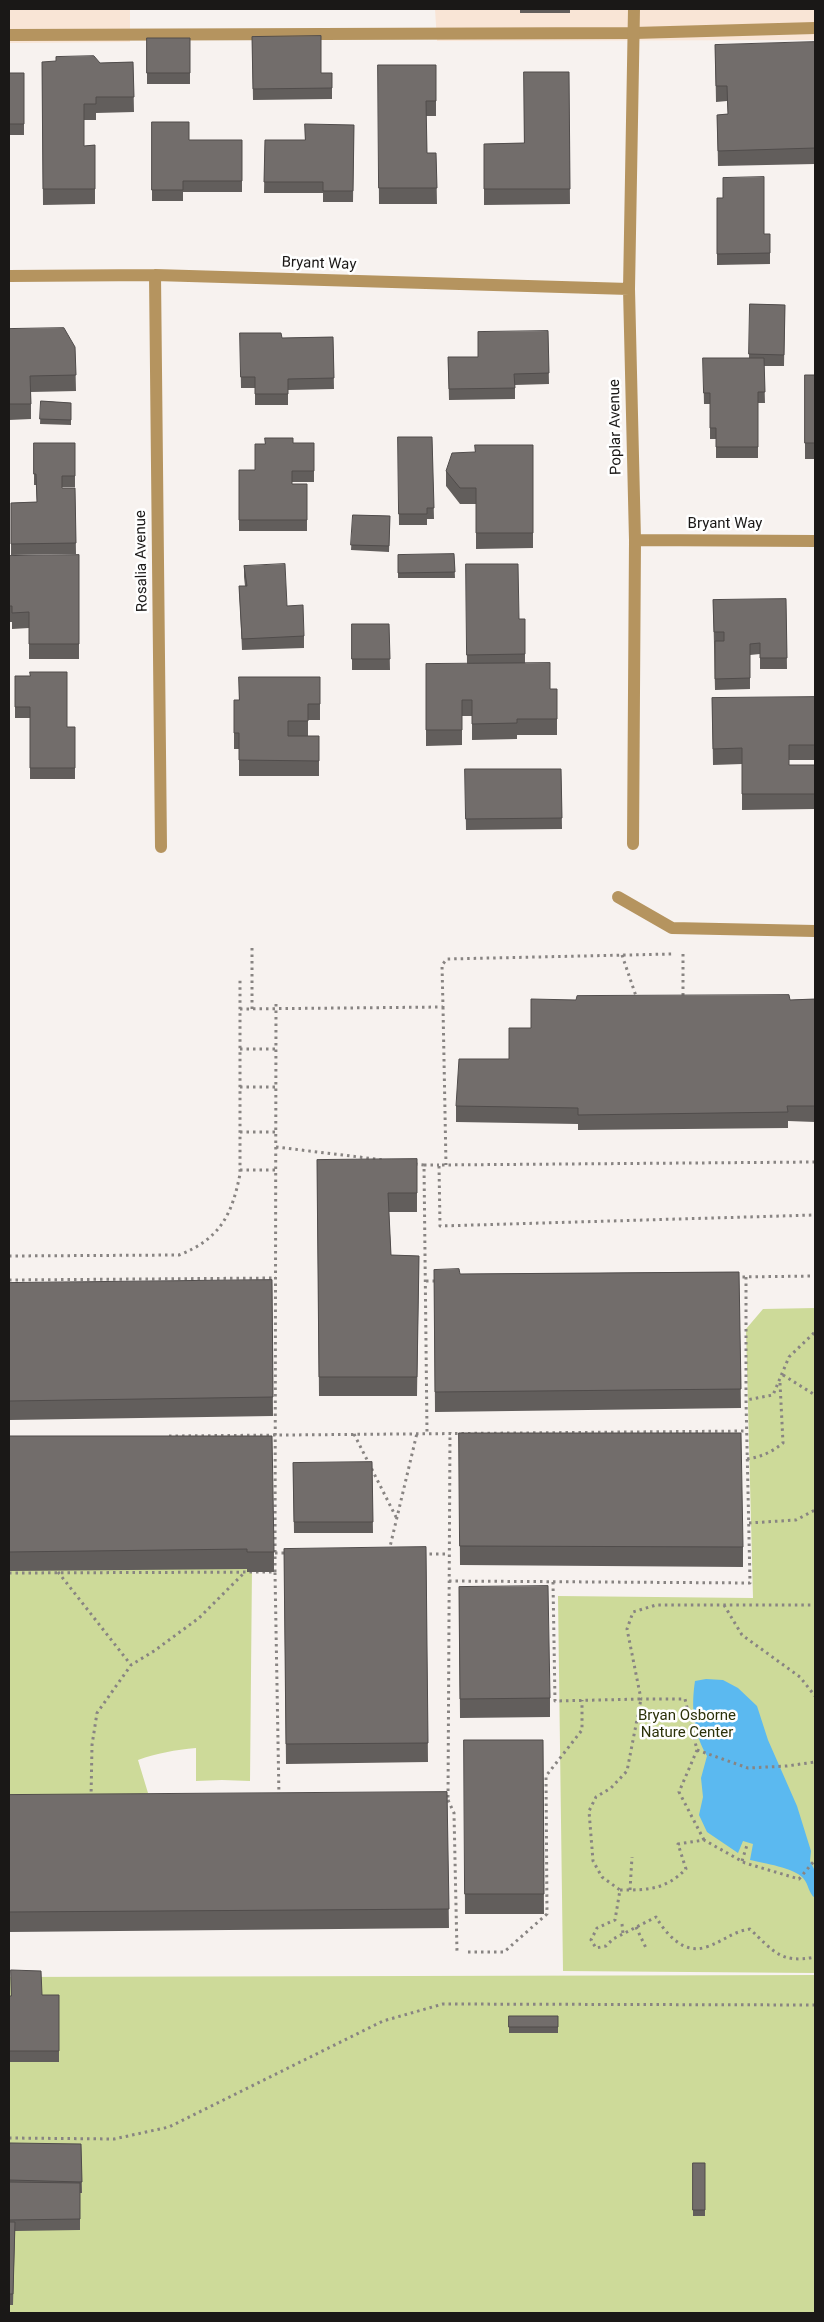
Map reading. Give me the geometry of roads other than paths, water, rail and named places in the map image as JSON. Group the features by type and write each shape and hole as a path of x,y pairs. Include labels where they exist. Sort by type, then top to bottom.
{"street":[{"name":"Poplar Avenue","path":"633,844 635,540 629,289 634,9"},
{"path":"9,35 634,32 815,28"},
{"name":"Bryant Way","path":"9,276 155,275 629,289"},
{"name":"Rosalia Avenue","path":"155,275 161,847"},
{"name":"Bryant Way","path":"635,540 815,541"},
{"path":"618,897 672,928 815,931"}],"water":[{"path":"706,1679 723,1680 738,1688 757,1706 768,1740 797,1806 811,1851 810,1861 815,1871 815,1898 811,1894 805,1880 799,1874 778,1866 750,1860 753,1844 743,1841 738,1853 707,1832 699,1815 703,1797 701,1778 707,1756 696,1729 693,1710 695,1681"}],"park label":[{"name":"Bryan Osborne Nature Center","path":"687,1724"}]}
